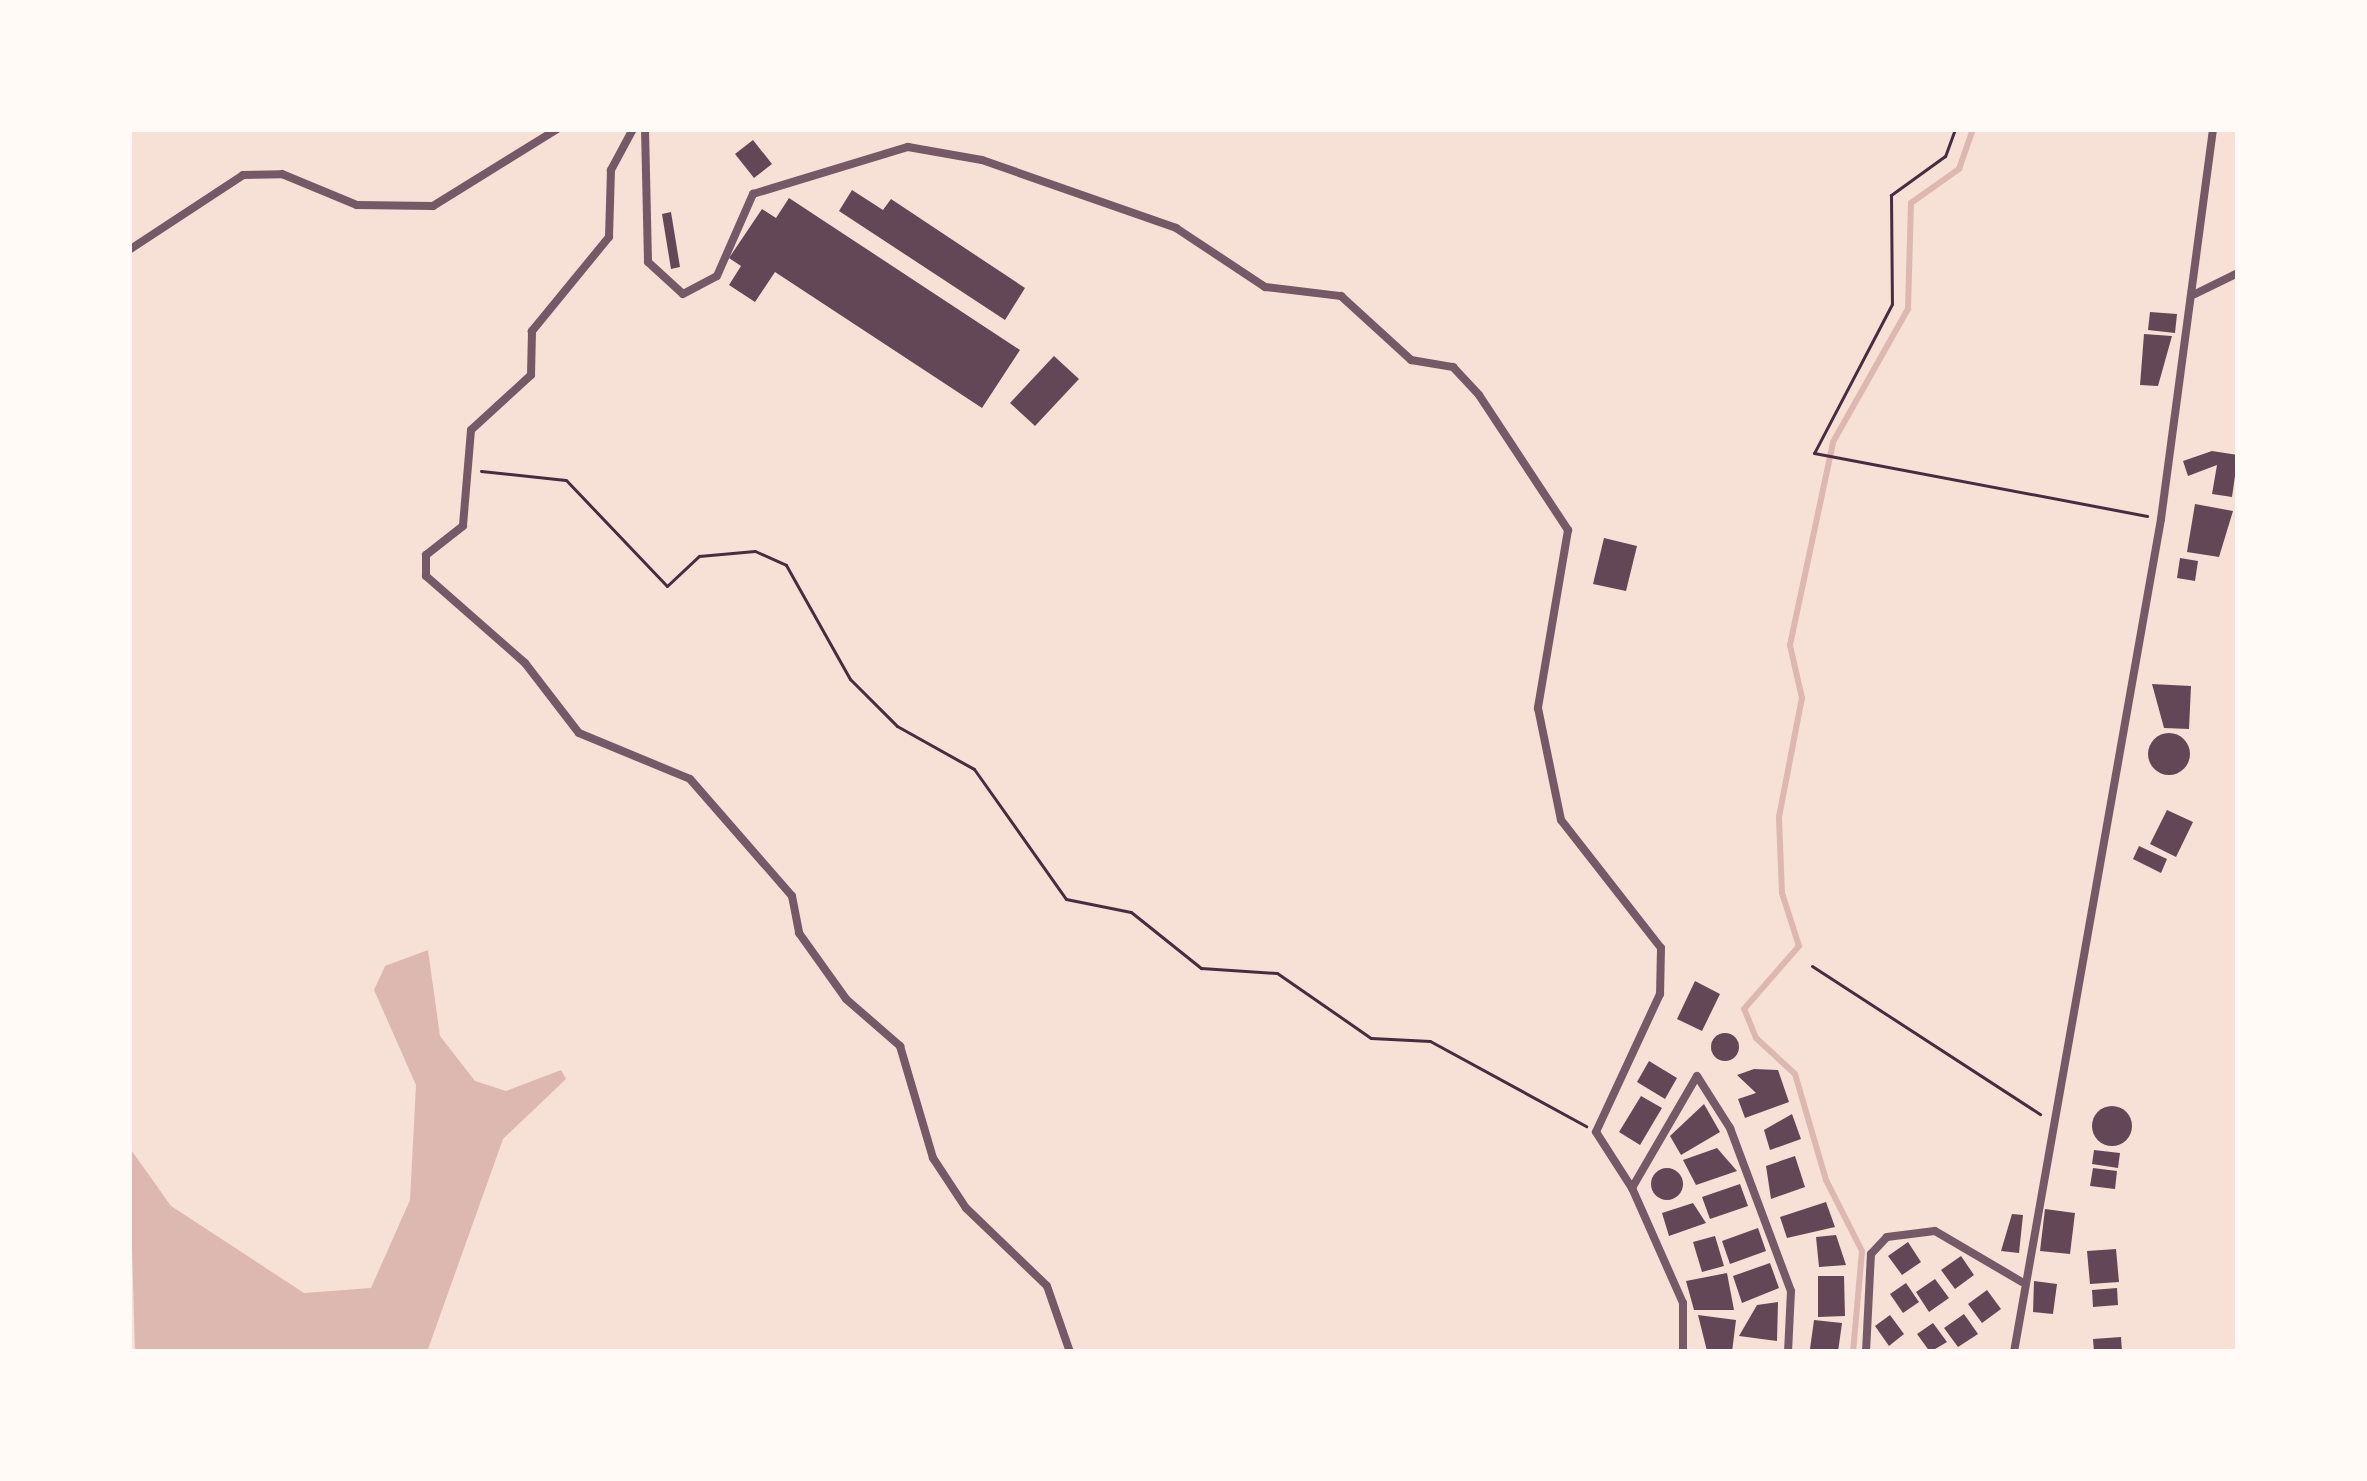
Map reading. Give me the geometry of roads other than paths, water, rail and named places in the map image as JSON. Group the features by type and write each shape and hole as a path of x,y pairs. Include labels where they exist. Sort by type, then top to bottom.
{"street":[{"path":"129,250 243,175 282,174 357,205 433,206 557,129"},
{"path":"633,129 611,170 609,237 554,294 532,331 531,375 472,430 464,452 463,526 426,555 426,575 525,663 579,733 690,779 792,896 800,933 845,999 900,1046 932,1158 966,1208 1047,1286 1070,1352"},
{"path":"645,129 648,262 683,294 717,276 753,194 908,147 982,160 1176,228 1265,286 1341,296 1411,360 1453,367 1479,395 1568,530 1538,691 1561,820 1661,948 1660,994 1596,1132 1632,1188 1683,1303 1683,1352"},
{"path":"2014,1352 2022,1282 2161,519 2213,129"},
{"path":"2194,294 2238,273"},
{"path":"1632,1188 1697,1076 1730,1127 1791,1291 1788,1352"},
{"path":"1866,1352 1871,1254 1887,1237 1935,1231 2022,1282"}],"waterway":[{"path":"1853,1352 1862,1251 1826,1180 1795,1074 1756,1038 1744,1009 1799,946 1782,893 1779,817 1802,698 1790,645 1833,442 1908,309 1911,203 1959,169 1973,129"}]}
